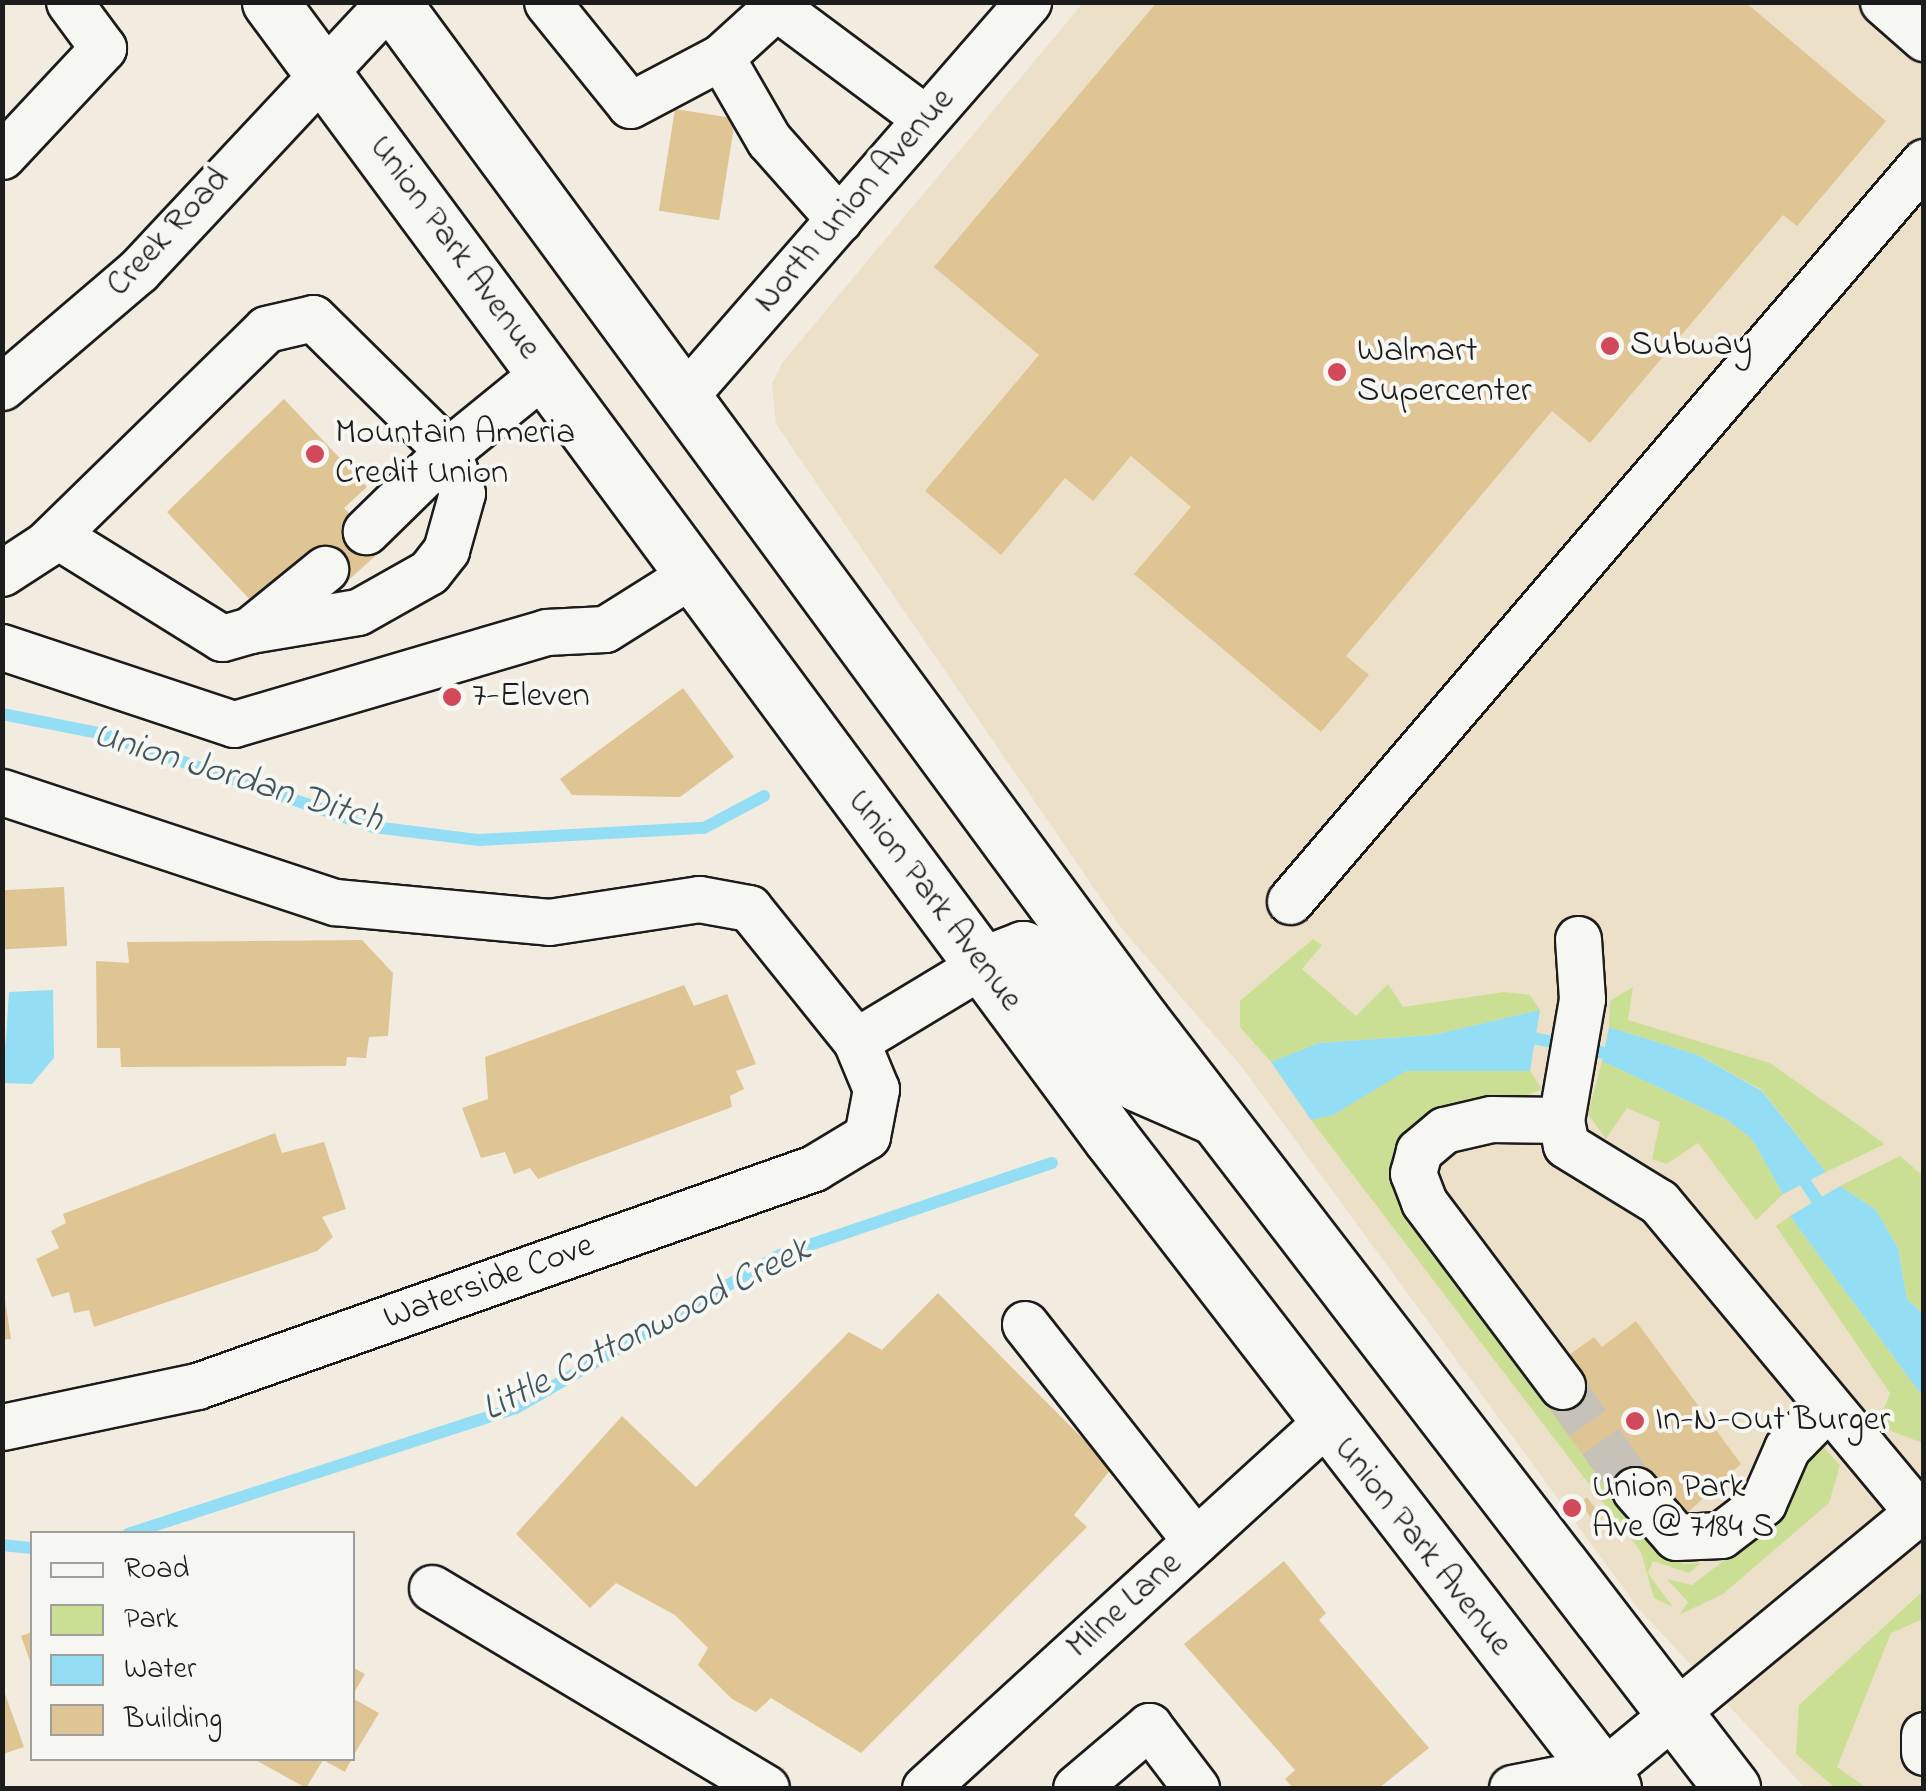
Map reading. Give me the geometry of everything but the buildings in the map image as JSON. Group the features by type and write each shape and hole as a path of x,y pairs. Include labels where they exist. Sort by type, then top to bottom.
{"main road":[{"name":"Union Park Avenue","path":"270,2 327,71 691,575 982,966 1598,1783"},
{"path":"391,2 1213,1116 1732,1788"},
{"path":"982,966 1023,949 1038,958 1137,1083 1213,1116"}],"street":[{"path":"2,156 103,48 68,2"},
{"name":"Creek Road","path":"2,387 138,271 391,2"},
{"path":"547,2 630,105 720,57 784,8 926,118"},
{"path":"1883,2 1924,38"},
{"name":"North Union Avenue","path":"682,399 926,118 1003,11"},
{"path":"720,57 777,151 839,219"},
{"path":"1290,900 1924,162"},
{"path":"2,572 56,534 266,329 313,318 448,450 462,493 446,550 429,572 358,612 222,638 56,534"},
{"path":"366,531 448,450 544,374"},
{"path":"244,634 325,569"},
{"path":"2,648 234,724 546,632 605,629 691,575"},
{"name":"Waterside Cove","path":"2,792 335,902 548,922 699,899 748,908 856,1041 876,1113 858,1144 814,1168 198,1386 2,1427"},
{"path":"1512,1788 1598,1783 1673,1714 1920,1509 1826,1409 1659,1202 1578,1156 1564,1107 1582,1000 1578,939"},
{"path":"856,1041 982,966"},
{"path":"1562,1386 1424,1202 1413,1173 1419,1152 1444,1130 1564,1107"},
{"path":"1025,1324 1196,1541"},
{"path":"1635,1490 1676,1537 1721,1535 1763,1503 1787,1448 1826,1409"},
{"name":"Milne Lane","path":"925,1788 1326,1423"},
{"path":"432,1588 766,1788"},
{"path":"1076,1788 1149,1726 1196,1788"},
{"path":"1924,1734 1924,1752"}],"shaded area":[{"path":"1083,3 1923,3 1923,1788 1805,1788 1638,1608 1241,1066 1122,929 776,424 772,384 782,363"}],"green space":[{"path":"1313,939 1322,945 1302,969 1356,1016 1388,984 1403,1007 1504,992 1530,995 1540,1010 1433,1035 1319,1043 1271,1062 1240,1027 1240,1001"},
{"path":"1633,987 1628,1020 1770,1063 1885,1144 1826,1172 1762,1090 1698,1055 1609,1027 1610,1001"},
{"path":"1602,1061 1726,1119 1752,1139 1783,1194 1756,1220 1698,1143 1667,1164 1652,1159 1660,1122 1627,1108 1606,1139 1588,1114"},
{"path":"1504,1065 1530,1071 1542,1089 1399,1146 1391,1172 1664,1550 1683,1564 1701,1563 1689,1573 1653,1561 1648,1573 1673,1607 1654,1598 1641,1552 1311,1120 1406,1071"},
{"path":"1900,1156 1923,1176 1923,1314 1907,1299 1898,1248 1876,1210 1840,1186"},
{"path":"1790,1216 1923,1397 1923,1443 1877,1426 1890,1393 1776,1226"},
{"path":"1820,1444 1840,1465 1829,1503 1723,1594 1679,1615 1688,1602 1667,1579 1692,1585 1778,1519 1802,1469 1792,1466"},
{"path":"1923,1591 1923,1619 1891,1633 1837,1767 1867,1788 1835,1788 1796,1754 1799,1705"}],"water":[{"path":"53,990 54,1058 32,1084 3,1083 9,992"},
{"path":"1540,1010 1530,1071 1406,1071 1333,1115 1311,1120 1271,1062 1319,1043 1433,1035"},
{"path":"1609,1027 1698,1055 1762,1091 1826,1172 1783,1194 1752,1139 1726,1119 1602,1061"},
{"path":"1840,1186 1876,1210 1898,1248 1907,1299 1923,1314 1923,1397 1790,1216"}],"waterway":[{"name":"Union Jordan Ditch","path":"2,714 99,733 374,827 479,840 704,828 764,796"},
{"name":"Little Cottonwood Creek","path":"1523,1036 1620,1056"},
{"name":"Little Cottonwood Creek","path":"137,1531 516,1408 780,1255 1052,1163"},
{"name":"Little Cottonwood Creek","path":"1797,1170 1825,1212"},
{"name":"Little Cottonwood Creek","path":"2,1545 30,1548"}],"tunnel":[{"path":"1562,1386 1635,1490"}],"place":[{"name":"Subway","path":"1610,346"},
{"name":"Walmart Supercenter","path":"1337,372"},
{"name":"Mountain Ameria Credit Union","path":"315,454"},
{"name":"7-Eleven","path":"452,697"},
{"name":"In-N-Out Burger","path":"1635,1421"},
{"name":"Union Park Ave @ 7184 S","path":"1572,1508"}]}
